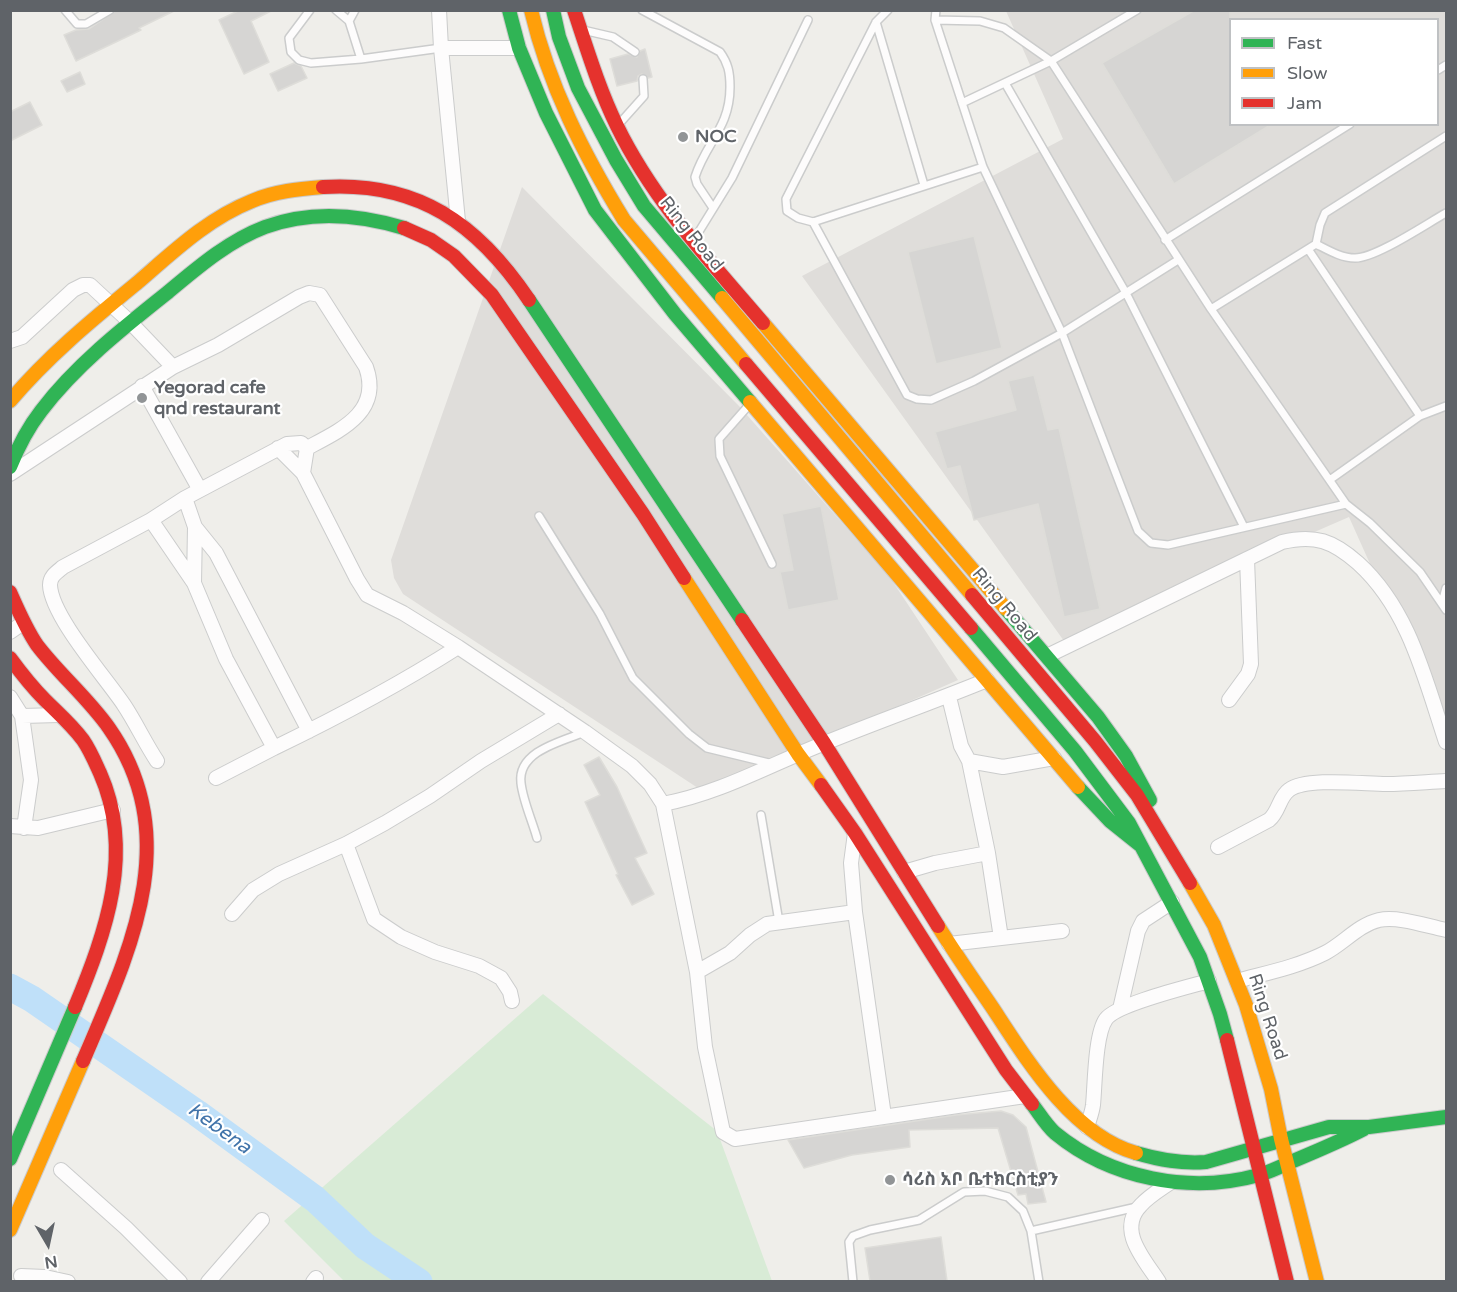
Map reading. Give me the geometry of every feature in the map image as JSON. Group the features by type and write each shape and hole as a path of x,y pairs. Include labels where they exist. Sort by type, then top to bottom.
{"main road":[{"path":"509,10 519,48 546,113 596,210 622,247 675,314 1054,759 1106,819 1121,833 1140,845"},
{"path":"531,10 548,67 572,127 602,185 624,220 1075,751 1129,823 1200,957 1209,981 1231,1057 1287,1281"},
{"name":"Ring Road","path":"553,10 573,76 584,102 602,138 644,206 1095,741 1137,795 1160,831 1214,925 1237,981 1271,1089 1281,1139 1317,1281"},
{"path":"573,10 617,126 658,196 678,224 1098,717 1126,756 1146,790 1160,831"},
{"path":"10,401 36,370 112,304 206,226 247,203 292,190 348,185 399,193 434,207 480,237 509,270 824,743 949,944 1043,1081 1087,1128 1125,1149 1159,1160 1186,1164 1206,1162 1329,1126 1369,1126 1446,1117"},
{"path":"10,467 25,432 51,397 131,322 225,248 264,227 284,220 327,216 366,218 391,223 410,231 439,246 461,262 503,309 643,514 798,754 855,833 1006,1070 1053,1131 1073,1146 1117,1168 1140,1176 1171,1182 1210,1184 1260,1175 1369,1126"},
{"path":"10,592 23,623 41,651 87,702 113,734 124,753 133,778 147,835 145,882 138,918 123,966 10,1230"},
{"path":"10,658 59,715 71,724 88,748 105,782 113,810 118,856 116,884 95,958 10,1160"}],"street":[{"path":"439,10 458,221"},
{"path":"441,48 519,48"},
{"path":"10,341 22,337 78,287 90,285 131,322 173,367"},
{"path":"10,474 173,367 218,345 309,293 320,295 366,367 370,378 370,389 360,415 346,426 307,448"},
{"path":"142,387 200,490"},
{"path":"157,761 124,705 88,658 55,603 50,582 53,575 63,567 151,520 185,498 278,448 301,443 307,448"},
{"path":"278,448 303,473 357,579 367,594 458,647 559,714 632,766 650,784 663,804 697,972 705,1047 723,1132 727,1136 735,1139 1025,1096"},
{"path":"303,473 307,448"},
{"path":"185,498 195,527 216,553 309,731"},
{"path":"151,520 194,583 226,659 274,748"},
{"path":"194,583 195,527"},
{"path":"1047,656 1282,543 1309,538 1335,544 1366,570 1386,593 1403,622 1446,742"},
{"path":"1229,700 1248,674 1251,664 1247,560"},
{"path":"10,632 23,623"},
{"path":"216,778 357,708 458,647"},
{"path":"663,804 692,798 824,743 949,697 987,680"},
{"path":"10,697 22,716 31,780 17,827 63,823 113,810"},
{"path":"949,697 962,746 969,761 988,853 1001,938"},
{"path":"232,914 253,890 279,874 346,844 430,796 481,761 559,714"},
{"path":"22,716 59,715"},
{"path":"969,761 1002,767 1054,759"},
{"path":"1218,847 1269,820 1274,816 1287,791 1292,788 1319,783 1385,784 1446,781"},
{"path":"855,833 850,863 855,912 884,1116"},
{"path":"346,844 374,919 401,938 479,966 501,978 510,992 512,1001"},
{"path":"904,872 935,863 988,853"},
{"path":"1120,1009 1138,931 1143,921 1172,902"},
{"path":"697,972 730,953 750,934 767,924 855,912"},
{"path":"1237,981 1303,963 1325,953 1367,924 1380,920 1392,919 1446,930"},
{"path":"949,944 1062,931"},
{"path":"1087,1128 1092,1106 1101,1029 1106,1019 1120,1009 1209,981"},
{"path":"62,1170 180,1281"},
{"path":"1159,1281 1137,1250 1132,1237 1131,1225 1138,1207 1171,1182"},
{"path":"208,1281 262,1220"},
{"path":"18,1278 45,1277 68,1281"}],"lane":[{"path":"65,10 77,24 86,24 110,10"},
{"path":"310,10 289,38 291,52 298,60 311,63 361,59 441,48"},
{"path":"336,10 349,21 361,59"},
{"path":"349,21 355,10"},
{"path":"642,10 720,52 727,62 730,75 730,100 724,123 695,177 696,184 713,208"},
{"path":"888,10 876,22 786,199 787,212 813,222 983,167"},
{"path":"936,10 935,20 983,167 1062,333 1137,531 1151,543 1168,545 1346,504"},
{"path":"962,103 1051,61 1137,10"},
{"path":"693,240 737,167 808,20"},
{"path":"935,20 980,21 1004,28 1051,61 1178,260 1331,479 1346,504 1420,572 1444,607"},
{"path":"876,22 924,185"},
{"path":"579,29 613,37 635,52"},
{"path":"617,126 644,96 644,79"},
{"path":"1005,83 1126,293 1244,527"},
{"path":"1165,240 1347,126"},
{"path":"1211,309 1316,244 1325,213 1446,136"},
{"path":"1316,244 1341,255 1356,258 1372,255 1446,213"},
{"path":"813,222 907,395 917,399 931,400 974,381 1062,333 1178,260"},
{"path":"1308,249 1420,416"},
{"path":"751,403 719,439 720,456 772,564"},
{"path":"1331,479 1420,416 1446,406"},
{"path":"539,516 600,615 633,678 706,748 775,764"},
{"path":"1444,607 1446,588"},
{"path":"537,838 521,782 523,770 531,758 546,747 585,732"},
{"path":"761,815 779,922"},
{"path":"853,1281 849,1242 853,1236 870,1230 919,1220 964,1192 985,1191 1008,1197 1023,1211 1031,1231 1039,1281"},
{"path":"1031,1231 1138,1207"}],"shaded area":[{"path":"1006,11 1446,11 1446,733 1349,517 1064,641 802,276 1063,139"},
{"path":"522,187 739,406 889,576 958,680 704,792 403,594 394,578 391,560"}],"green space":[{"path":"543,994 717,1131 772,1281 344,1281 284,1221"}],"building":[{"path":"117,10 176,10 139,28 141,30 76,61 64,35 76,30 89,29"},
{"path":"240,10 273,10 251,21 269,62 244,74 219,20"},
{"path":"1195,10 1230,10 1229,126 1269,126 1174,184 1102,63"},
{"path":"645,49 652,77 648,78 642,74 638,76 637,81 617,86 610,59 628,54 637,57 640,51"},
{"path":"294,63 301,66 307,78 278,91 270,74"},
{"path":"80,72 85,84 67,92 61,81"},
{"path":"30,102 42,125 10,141 10,112"},
{"path":"974,236 1002,348 936,364 908,252"},
{"path":"1034,375 1048,430 1059,428 1100,609 1064,617 1038,504 974,520 960,466 947,469 935,432 1016,410 1008,381"},
{"path":"821,506 839,600 788,610 780,572 793,570 782,514"},
{"path":"599,757 617,787 647,853 635,858 654,894 632,905 616,875 618,874 585,802 600,795 584,765"},
{"path":"1001,1111 1013,1115 1026,1127 1046,1202 1028,1204 1026,1194 1018,1195 998,1128 909,1130 910,1147 852,1155 804,1168 788,1140 956,1115"},
{"path":"941,1237 947,1281 870,1281 865,1248"}],"waterway":[{"name":"Kebena","path":"10,987 32,999 197,1113 315,1199 365,1246 419,1282"}],"traffic: fast":[{"path":"509,10 519,48 546,113 595,210 675,314 750,402"},
{"path":"553,10 559,37 578,88 616,160 644,206 722,298"},
{"path":"10,467 23,438 36,418 54,394 84,363 190,274 238,240 265,227 317,216 352,217 404,228"},
{"path":"529,300 742,620"},
{"path":"1006,609 1098,717 1126,756 1150,800"},
{"path":"971,628 1075,751 1129,823 1200,957 1227,1040"},
{"path":"1078,787 1110,821 1140,845"},
{"path":"10,1159 75,1007"},
{"path":"1032,1104 1055,1133 1077,1149 1101,1162 1126,1172 1179,1182 1233,1181 1259,1175 1364,1129"},
{"path":"1136,1153 1171,1161 1206,1162 1329,1127 1369,1127 1446,1117"}],"traffic: slow":[{"path":"531,10 547,65 569,118 624,220 746,364"},
{"path":"10,401 71,339 177,248 205,227 236,208 269,195 323,187"},
{"path":"722,298 972,595"},
{"path":"763,323 1006,609"},
{"path":"750,402 1078,787"},
{"path":"684,578 798,754 821,785"},
{"path":"1190,883 1214,925 1246,1005 1271,1089 1281,1139 1317,1282"},
{"path":"938,926 1022,1052 1054,1094 1072,1114 1092,1130 1113,1144 1136,1153"},
{"path":"10,1230 83,1061"}],"traffic: jam":[{"path":"574,10 605,98 631,153 665,205 763,323"},
{"path":"323,187 357,187 388,191 416,200 442,213 466,229 489,249 529,300"},
{"path":"404,228 431,240 454,256 492,295 643,514 684,578"},
{"path":"746,364 971,628"},
{"path":"10,592 37,645 109,728 132,769 144,811 147,853 142,895 132,937 83,1061"},
{"path":"972,595 1095,741 1137,795 1190,883"},
{"path":"742,620 824,743 938,926"},
{"path":"10,658 36,690 83,740 100,773 110,803 115,832 116,862 112,892 97,950 75,1007"},
{"path":"821,785 855,833 1006,1070 1032,1104"},
{"path":"1227,1040 1287,1282"}],"place":[{"name":"NOC","path":"683,137"},
{"name":"Yegorad cafe qnd restaurant","path":"142,398"},
{"name":"ሳሪስ አቦ ቤተክርስቲያን","path":"890,1180"}]}
